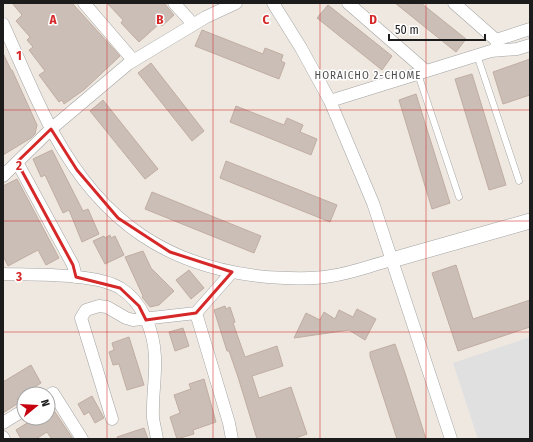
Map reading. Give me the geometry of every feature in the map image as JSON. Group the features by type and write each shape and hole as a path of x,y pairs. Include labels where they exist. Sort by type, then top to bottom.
{"street":[{"path":"84,3 133,60"},
{"path":"174,3 193,24"},
{"path":"3,176 52,129 133,60 193,24 236,3"},
{"path":"272,3 294,36 330,101 373,203 451,439"},
{"path":"348,3 422,72"},
{"path":"454,3 497,45 518,49 530,45"},
{"path":"3,24 52,129 77,170 98,196 118,218 144,238 170,252 211,268 243,275 295,279 330,277 530,221"},
{"path":"330,101 491,51 497,45 530,30"},
{"path":"17,162 73,265 76,277"},
{"path":"112,419 81,318 82,315 89,309 102,306 130,320 146,320 196,313 232,272"},
{"path":"3,274 76,277 108,282 120,288 139,306 152,337 155,358 153,419 157,439"},
{"path":"196,313 229,423 230,438"},
{"path":"56,398 82,439"},
{"path":"3,423 16,415"}],"lane":[{"path":"477,55 519,181"},
{"path":"422,72 459,197"}],"highlighted area":[{"path":"51,129 77,170 118,218 170,252 232,272 196,313 146,320 139,306 120,288 76,277 73,265 17,162"}],"shaded area":[{"path":"530,337 530,439 478,439 453,363"}],"building":[{"path":"12,3 72,3 120,56 85,89 64,104 62,100 59,102 39,75 45,71 29,50 33,47 27,40 30,37 16,21 22,15"},
{"path":"107,3 164,3 174,15 162,26 159,24 139,42 121,23 123,20"},
{"path":"395,3 421,3 466,39 456,52"},
{"path":"328,5 392,56 382,70 317,18"},
{"path":"202,30 263,54 265,48 283,55 281,61 285,63 279,79 195,46"},
{"path":"3,53 37,125 35,134 31,138 3,155"},
{"path":"530,59 530,95 503,104 493,72"},
{"path":"151,63 204,131 192,141 138,73"},
{"path":"472,74 506,185 489,190 455,79"},
{"path":"416,94 450,203 432,209 399,100"},
{"path":"103,100 158,169 145,179 90,111"},
{"path":"236,106 284,125 287,118 303,125 300,132 317,139 311,155 230,122"},
{"path":"52,150 83,211 88,209 99,234 82,242 69,210 63,213 45,175 41,177 33,159"},
{"path":"226,161 337,205 330,222 220,178"},
{"path":"17,179 59,258 46,265 38,250 8,266 3,256 3,186"},
{"path":"152,192 261,236 254,253 145,209"},
{"path":"110,235 111,238 115,236 124,255 105,264 93,241"},
{"path":"143,251 151,268 174,291 159,305 150,307 142,297 143,296 125,257"},
{"path":"456,265 473,319 530,300 530,327 458,351 432,273"},
{"path":"189,270 204,288 191,299 176,280"},
{"path":"225,306 226,309 230,307 235,322 233,323 245,357 277,346 283,366 252,376 259,398 291,387 307,434 293,439 257,439 238,377 229,351 227,351 214,310"},
{"path":"357,309 376,319 365,340 349,330 294,338 306,313 320,320 324,312 335,319 339,310 353,317"},
{"path":"183,328 189,346 175,351 169,332"},
{"path":"129,337 144,385 127,390 119,364 113,365 109,352 114,350 112,343"},
{"path":"395,344 426,439 397,439 370,356 370,352"},
{"path":"31,365 41,383 36,386 16,386 16,405 3,413 3,382"},
{"path":"204,379 216,422 193,430 194,434 177,439 170,417 180,413 174,395 191,389 189,384"},
{"path":"92,396 104,418 95,423 89,412 84,415 78,404"},
{"path":"56,414 73,439 49,439 51,438 47,432 36,439 21,439 16,430 22,426 56,426"},
{"path":"144,428 148,439 118,439 117,437"}],"district":[{"name":"HORAICHO 2-CHOME","path":"368,75"}]}
